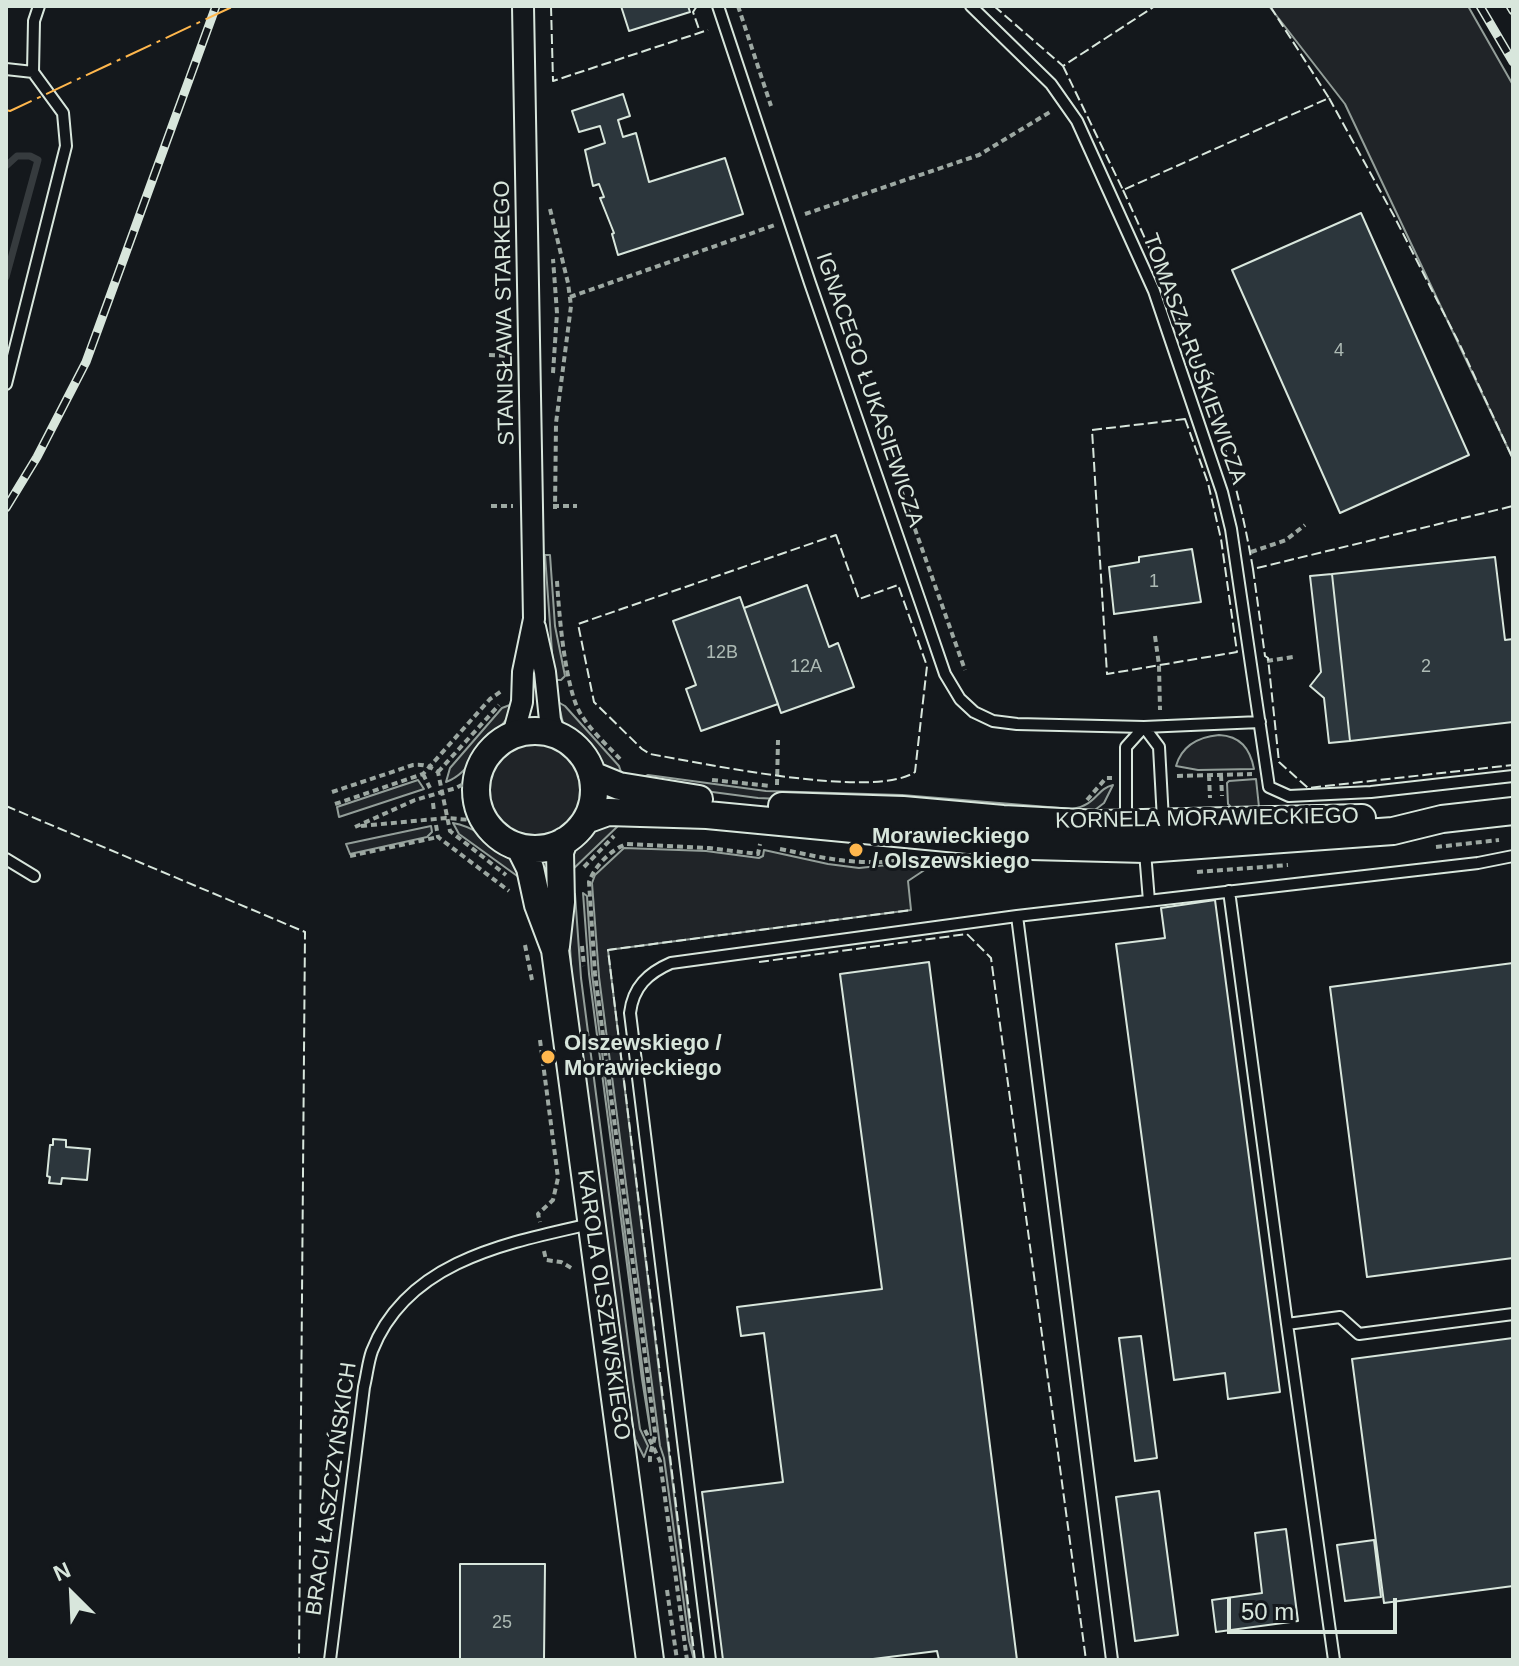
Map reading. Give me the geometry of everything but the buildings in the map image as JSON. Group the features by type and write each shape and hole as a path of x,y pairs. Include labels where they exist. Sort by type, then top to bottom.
{"street":[{"name":"STANISŁAWA STARKEGO","path":"523,6 534,619"},
{"path":"534,619 555,735"},
{"path":"513,735 522,702 523,672 534,619"},
{"path":"534,731 555,735 572,744 584,758 592,775 593,798 586,820 564,841 543,849 520,848 499,837 484,821 476,800 477,777 484,760 496,745 513,735 534,731"},
{"name":"KORNELA MORAWIECKIEGO","path":"592,775 619,786 721,802 903,810 1003,819 1126,824 1392,817 1442,819"},
{"name":"KORNELA MORAWIECKIEGO","path":"586,820 608,812 697,814 1031,846 1145,849 1393,831 1442,819 1513,811"},
{"name":"KAROLA OLSZEWSKIEGO","path":"555,950 561,902 560,852 564,841"},
{"name":"KAROLA OLSZEWSKIEGO","path":"520,848 530,868 538,905 555,950 650,1660"}],"lane":[{"path":"6,384 66,146 63,113 33,72 34,21 39,6"},
{"name":"IGNACEGO ŁUKASIEWICZA","path":"718,6 952,687 960,699 974,712 993,721 1043,725 1144,727 1260,722"},
{"name":"TOMASZA RUŚKIEWICZA","path":"971,6 1065,102 1154,291 1222,492 1231,529 1266,774"},
{"path":"6,69 33,72"},
{"path":"1145,849 1163,823 1159,747 1144,727 1126,747 1126,824 1145,849 1149,901"},
{"path":"1266,774 1269,787 1289,796 1371,792 1513,776"},
{"path":"710,1660 634,1043 631,1002 647,976 671,963 1017,916 1478,863 1513,856"},
{"path":"6,859 34,876"},
{"path":"1229,891 1334,1660"},
{"path":"1017,916 1112,1660"},
{"name":"BRACI ŁASZCZYŃSKICH","path":"330,1660 364,1387 371,1353 385,1324 412,1290 453,1266 500,1245 592,1223"},
{"path":"1287,1324 1340,1317 1359,1334 1513,1314"}],"path":[{"path":"738,6 772,110"},
{"path":"570,297 979,155 1065,102"},
{"path":"549,200 570,297 556,423 555,519"},
{"path":"805,214 809,225"},
{"path":"869,396 880,430"},
{"path":"886,445 965,670"},
{"path":"556,506 577,506"},
{"path":"1250,552 1286,540 1305,525"},
{"path":"556,570 560,625 572,696 582,716 630,767"},
{"path":"1155,636 1160,726"},
{"path":"1269,661 1293,657"},
{"path":"335,804 423,774 432,768 490,699 512,687"},
{"path":"438,772 507,699"},
{"path":"777,776 778,740"},
{"path":"332,792 413,765 423,764 432,768 438,772 450,831 511,879"},
{"path":"423,774 430,788"},
{"path":"1161,776 1266,774"},
{"path":"1221,775 1222,797"},
{"path":"477,777 355,827 446,818 484,821"},
{"path":"1082,802 1096,792 1106,778 1125,777"},
{"path":"698,778 788,786"},
{"path":"433,803 434,812"},
{"path":"436,825 438,837 516,896"},
{"path":"582,869 613,837 624,831"},
{"path":"350,856 438,837"},
{"path":"637,839 637,844 616,849 590,877 589,887 595,974 655,1432 650,1462"},
{"path":"582,946 584,974"},
{"path":"643,1417 646,1433 660,1461 687,1660"},
{"path":"667,1587 677,1660"}],"shaded area":[{"path":"1269,6 1468,6 1513,85 1513,459 1345,104"},
{"path":"545,555 550,555 555,626 565,676 561,680 554,680"},
{"path":"558,702 619,766 622,775 602,766 563,723"},
{"path":"515,703 504,723 466,768 446,782 450,768 502,708"},
{"path":"1219,735 1243,744 1254,769 1198,770 1176,766 1182,753 1192,743"},
{"path":"535,742 553,746 569,756 579,772 583,790 579,808 569,824 553,834 535,838 517,834 501,824 491,808 487,790 491,772 501,756 517,746"},
{"path":"648,775 766,791 902,795 1072,809 1087,804 1113,785 1104,803 1091,813 758,798 644,783 644,777"},
{"path":"1256,779 1259,807 1232,808 1228,804 1227,783"},
{"path":"418,780 424,789 339,817 337,807"},
{"path":"603,822 619,825 570,872 566,865 577,846"},
{"path":"453,823 477,832 503,848 514,859 520,878 459,834"},
{"path":"431,826 432,832 427,837 350,854 346,844"},
{"path":"624,848 706,851 759,858 764,850 859,868 926,861 929,867 908,881 911,910 608,950 694,1660 660,1446 599,977 592,883 595,875"},
{"path":"583,893 587,896 592,974 651,1435 589,974"},
{"path":"575,894 581,978 633,1380 640,1429 648,1446 644,1457 635,1439 625,1381 572,981 567,895"}],"waterway":[{"path":"6,166 17,156 30,156 38,160 6,277"}],"railway":[{"path":"6,508 37,457 86,362 216,6"},
{"path":"1480,6 1513,62"},
{"path":"1510,6 1513,11"}],"fence":[{"path":"551,6 553,81 708,30"},
{"path":"697,6 693,12 700,32"},
{"path":"994,6 1063,66 1155,6"},
{"path":"1063,66 1123,190 1329,98 1270,6"},
{"path":"1329,98 1460,345 1513,459"},
{"path":"1123,190 1201,375 1231,470 1253,569 1513,506"},
{"path":"1185,419 1208,483 1221,539 1237,652 1107,674 1092,430 1185,419"},
{"path":"836,535 859,599 898,585 927,666 915,772 894,780 827,781 650,754 594,702 578,624 836,535"},
{"path":"1253,569 1265,656 1268,658 1279,762 1308,788 1513,765"},
{"path":"6,806 305,932 299,1660"},
{"path":"695,1660 608,950 911,910"},
{"path":"759,962 967,934 991,958 1086,1660"}],"power":[{"path":"6,110 10,111 234,6"}],"place":[{"name":"Morawieckiego / Olszewskiego","path":"856,850"},
{"name":"Olszewskiego / Morawieckiego","path":"548,1057"}]}
